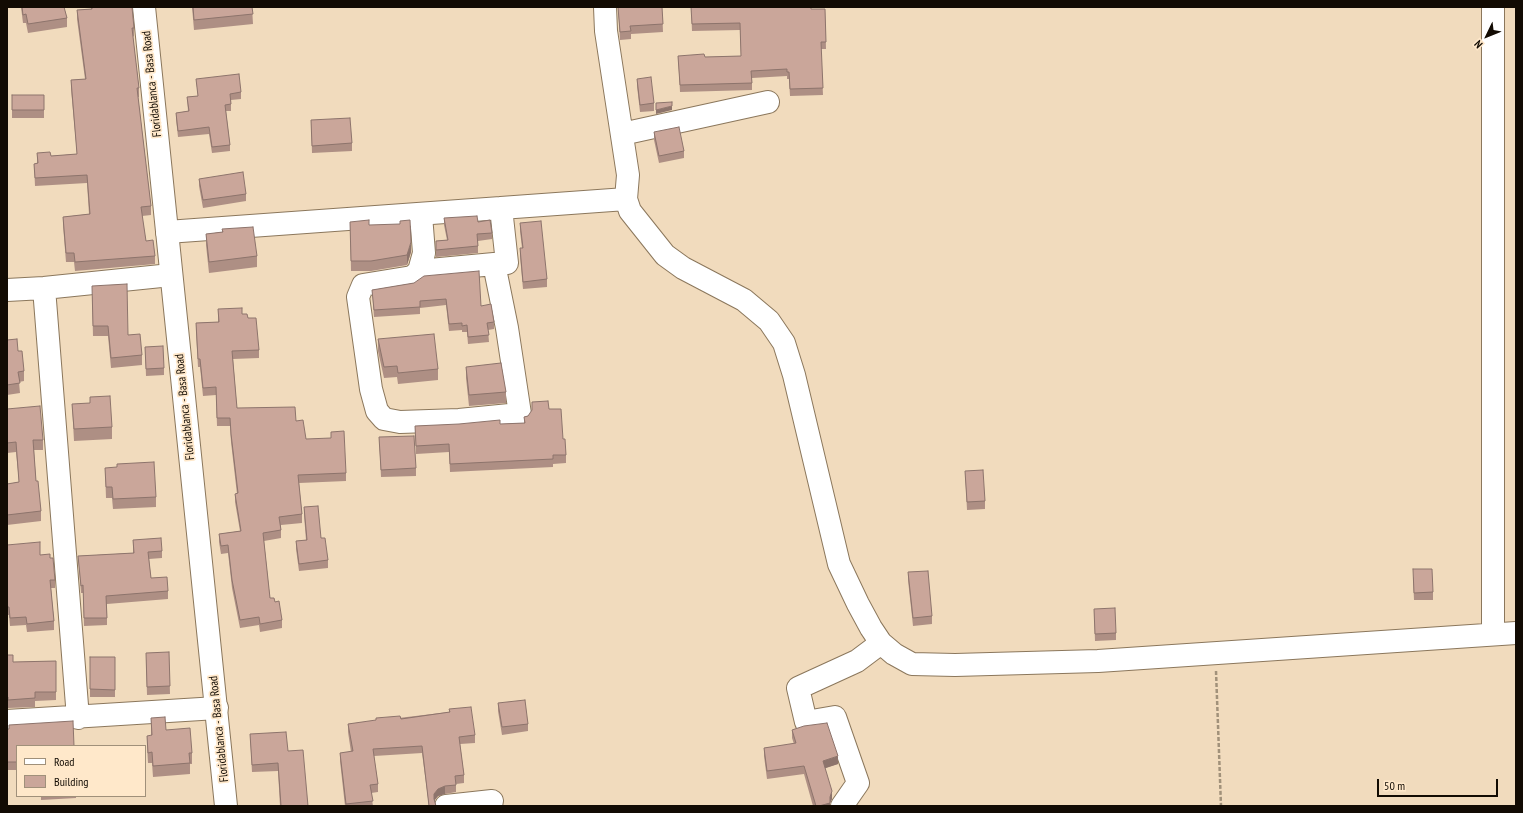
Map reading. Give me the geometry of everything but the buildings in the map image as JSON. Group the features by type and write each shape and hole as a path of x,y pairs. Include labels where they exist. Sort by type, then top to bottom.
{"street":[{"name":"Floridablanca - Basa Road","path":"144,7 226,806"},
{"path":"605,7 606,31 628,176 626,199 630,211 665,255 683,268 744,300 769,321 784,342 794,375 839,564 858,604 881,642 894,654 912,664 955,665 1098,661 1516,633"},
{"path":"1493,7 1493,634"},
{"path":"622,134 768,102"},
{"path":"167,232 626,199"},
{"path":"501,208 507,263"},
{"path":"418,270 494,264 507,328 520,414 459,420 400,422 384,419 377,411 371,389 358,297 363,285 412,277 418,270 424,253 421,214"},
{"path":"7,290 44,288 171,275"},
{"path":"44,288 78,718"},
{"path":"842,806 858,783 835,717 806,722 798,688 857,661 881,642"},
{"path":"7,721 78,718 217,708"},
{"path":"446,806 492,801"}],"path":[{"path":"1216,653 1221,806"}]}
